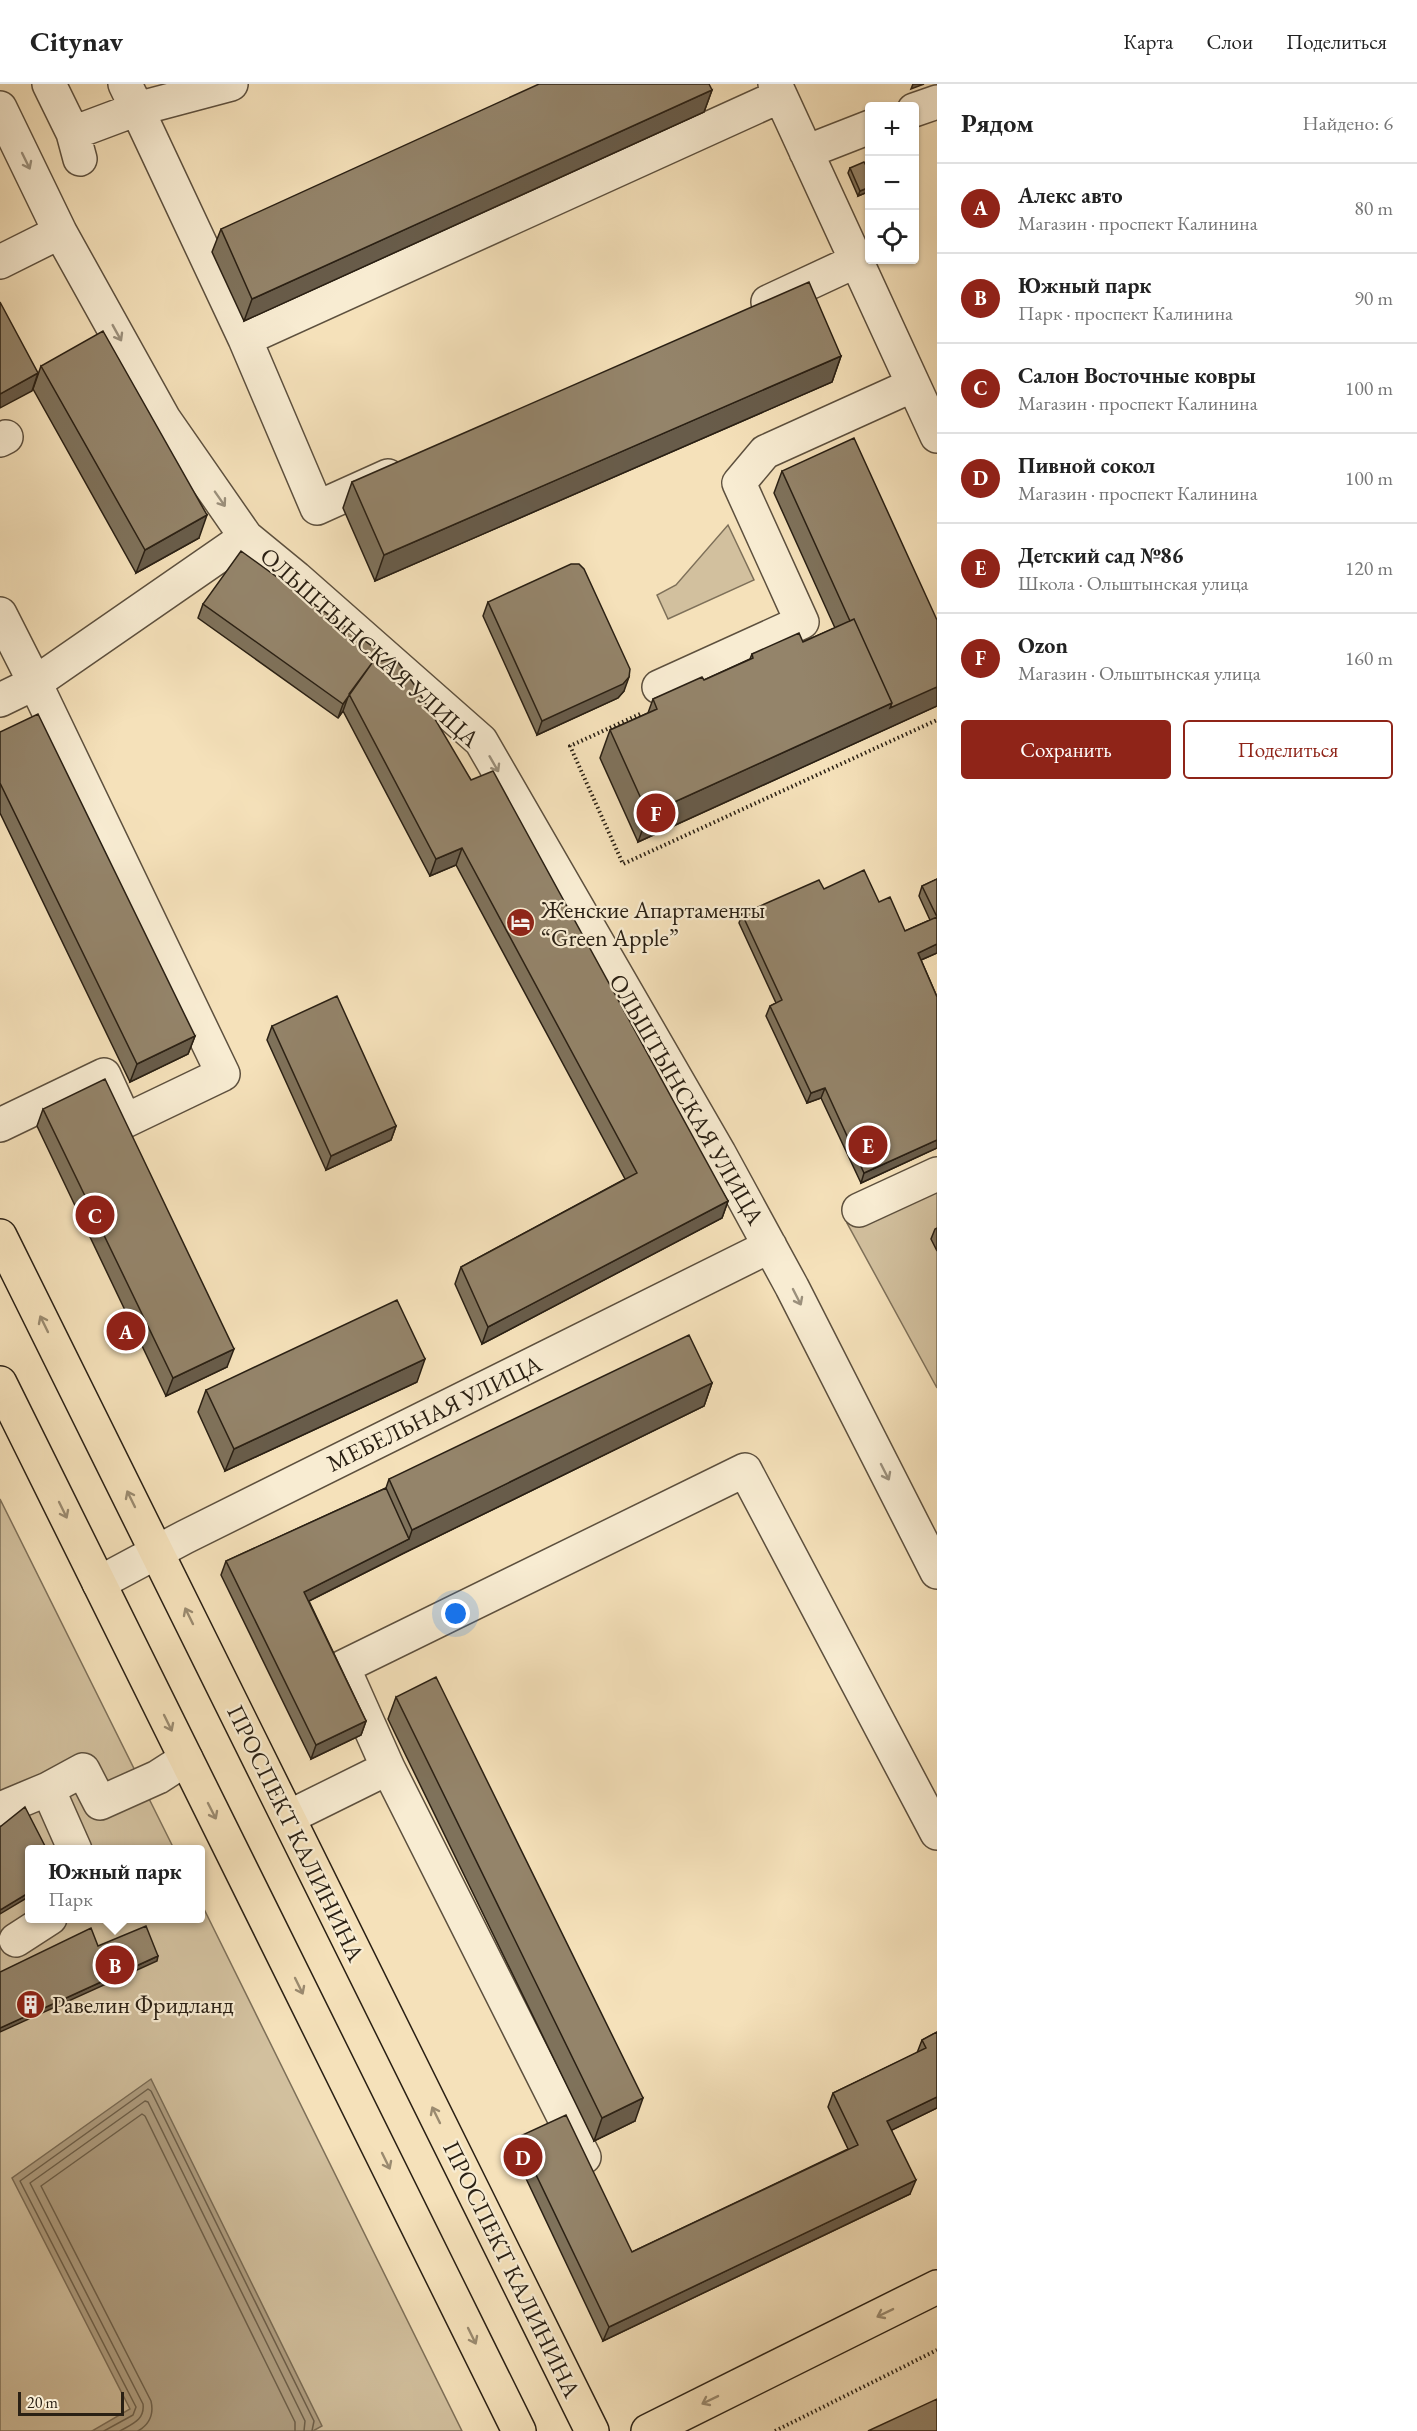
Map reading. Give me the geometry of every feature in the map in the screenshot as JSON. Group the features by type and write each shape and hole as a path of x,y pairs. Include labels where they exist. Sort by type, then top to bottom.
{"main road":[{"name":"ПРОСПЕКТ КАЛИНИНА","path":"0,1236 592,2431"},
{"path":"0,1383 519,2431"},
{"path":"648,2431 937,2287"}],"street":[{"path":"49,84 77,146 131,97 231,84"},
{"path":"244,339 778,90 937,436"},
{"path":"131,97 244,339 317,508 415,464"},
{"path":"919,109 937,102"},
{"name":"ОЛЬШТЫНСКАЯ УЛИЦА","path":"0,108 60,232 164,419 246,537 296,578 481,741 719,1153 770,1246 937,1572"},
{"path":"806,152 865,130"},
{"path":"0,262 60,232"},
{"path":"739,315 856,261"},
{"path":"659,687 802,622 739,483 765,452 913,385"},
{"path":"0,700 35,683 246,537"},
{"path":"0,614 223,1074 125,1120 104,1076 0,1125"},
{"path":"859,1210 937,1174"},
{"name":"МЕБЕЛЬНАЯ УЛИЦА","path":"99,1583 157,1551 770,1246"},
{"path":"597,2184 388,1768 343,1667 745,1470 937,1833"},
{"path":"0,1809 48,1789 83,1770 100,1803 158,1777 186,1759"},
{"path":"289,1817 388,1768"},
{"path":"48,1789 73,1845"},
{"path":"16,1940 42,1923"}],"path":[{"path":"659,687 666,702 570,746 623,864 937,720"},
{"path":"775,2431 937,2350"}],"shaded area":[{"path":"728,525 754,580 668,619 657,595 676,585"},
{"path":"937,1182 937,1388 847,1223"},
{"path":"0,1499 172,1845 25,1845 25,1923 205,1923 205,1911 462,2431 0,2431"}],"water":[{"path":"151,2079 322,2426 313,2431 92,2431 130,2409 12,2178"}],"building":[{"path":"539,84 709,84 712,90 252,299 221,229"},
{"path":"864,162 865,189 860,191 850,168"},
{"path":"809,282 841,356 384,555 352,482"},
{"path":"0,302 38,373 0,394"},
{"path":"103,331 207,515 145,550 41,366"},
{"path":"854,438 937,620 937,687 890,708 892,703 854,619 850,621 782,471"},
{"path":"241,551 380,652 343,704 203,604"},
{"path":"571,564 579,564 584,569 630,669 629,677 623,684 542,721 488,602"},
{"path":"854,619 892,703 648,814 610,730 657,709 653,699 753,658 752,654 799,633 803,642"},
{"path":"395,658 416,687 471,780 493,771 728,1201 488,1327 461,1267 637,1173 462,848 436,859 349,694 372,663"},
{"path":"38,714 195,1036 137,1064 0,783 0,732"},
{"path":"864,870 879,902 890,897 905,931 937,917 937,944 918,953 937,997 937,1140 864,1173 825,1088 811,1093 770,1006 782,1000 742,914 819,880 824,889"},
{"path":"937,879 937,917 922,886"},
{"path":"337,996 396,1126 331,1156 272,1026"},
{"path":"105,1079 234,1349 173,1378 43,1109"},
{"path":"397,1300 425,1359 234,1449 206,1390"},
{"path":"689,1335 712,1383 412,1530 389,1479"},
{"path":"386,1488 409,1539 304,1592 366,1721 316,1745 226,1561"},
{"path":"436,1677 643,2098 602,2118 396,1697"},
{"path":"25,1807 44,1845 25,1845 25,1895 0,1910 0,1827"},
{"name":"Равелин Фридланд","path":"146,1926 158,1956 0,2028 0,1972 91,1928 98,1946"},
{"path":"937,2032 937,2097 887,2121 916,2180 609,2327 518,2137 566,2115 632,2252 858,2145 833,2093 926,2048 922,2040"},
{"path":"937,2399 937,2431 868,2431"}],"place":[{"name":"Ozon","path":"656,813"},
{"name":"Женские Апартаменты “Green Apple”","path":"520,923"},
{"name":"Детский сад №86","path":"868,1145"},
{"name":"Салон Восточные ковры","path":"95,1215"},
{"name":"Алекс авто","path":"126,1331"},
{"name":"Южный парк","path":"115,1965"},
{"name":"Равелин Фридланд","path":"31,2004"},
{"name":"Пивной сокол","path":"523,2157"}]}
